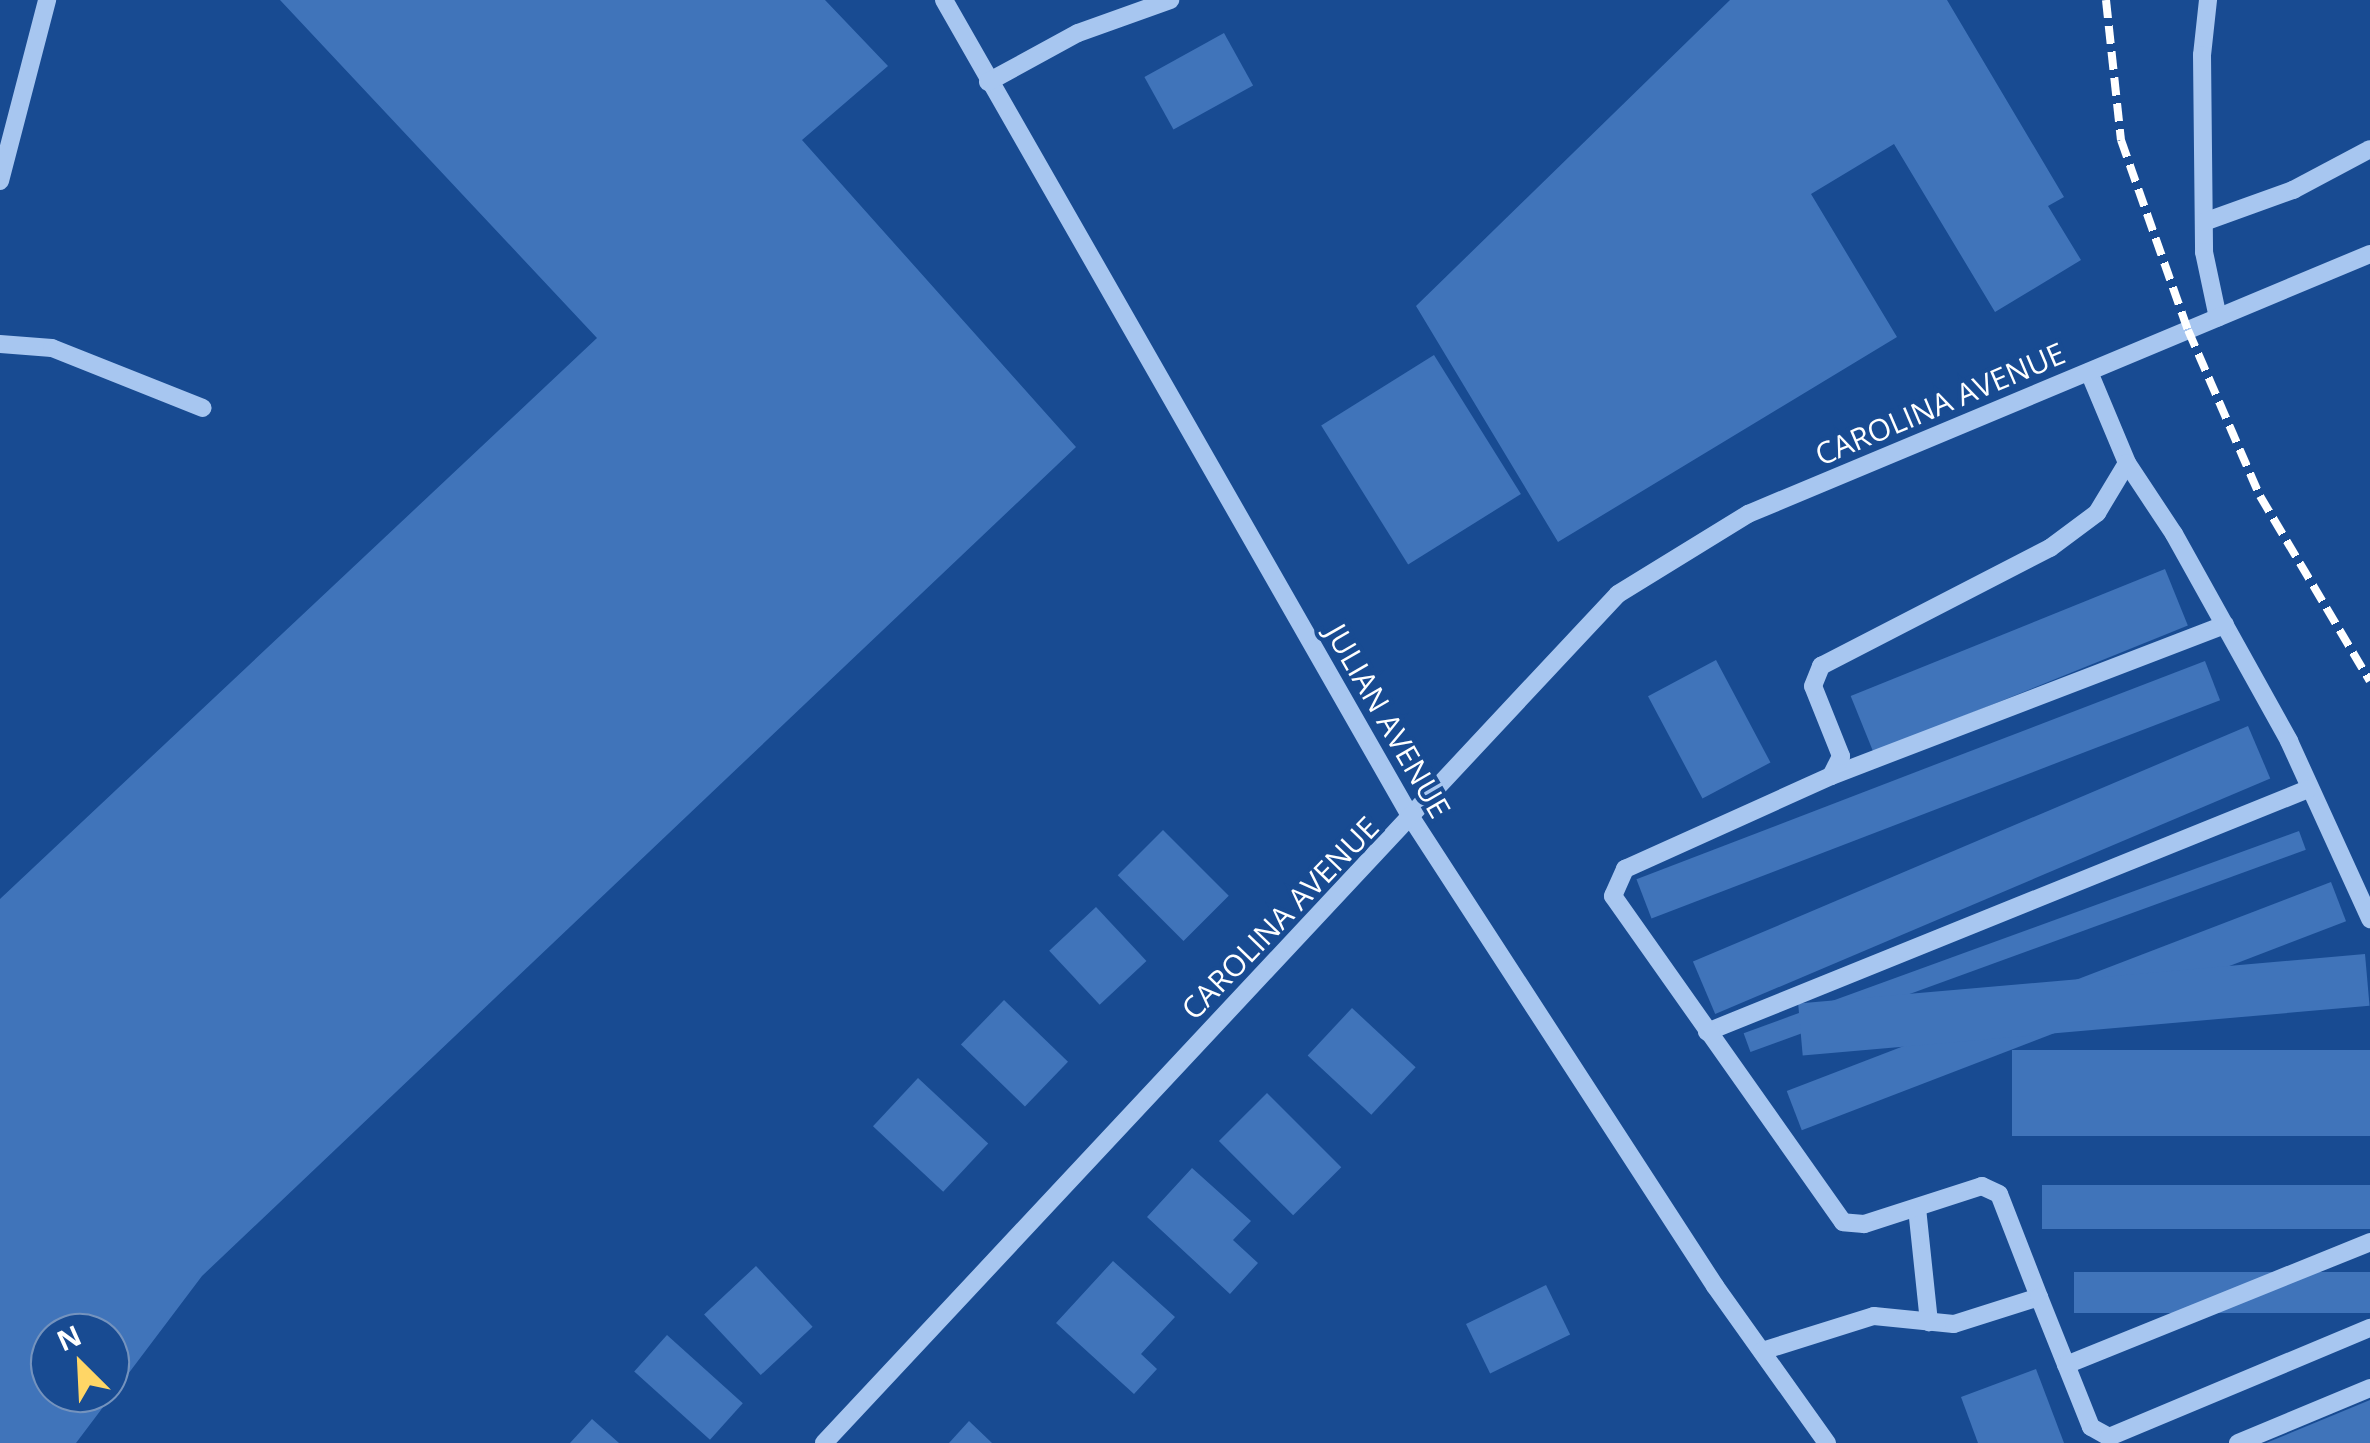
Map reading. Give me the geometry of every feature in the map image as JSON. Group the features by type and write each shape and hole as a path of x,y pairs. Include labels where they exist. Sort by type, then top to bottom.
{"street":[{"path":"0,181 47,0"},
{"path":"946,5 969,0"},
{"path":"988,82 1078,33 1170,0"},
{"path":"2208,0 2202,55 2204,222 2218,318"},
{"name":"JULIAN AVENUE","path":"946,5 1412,819 1762,1351 1827,1443"},
{"path":"2204,222 2293,190 2370,149"},
{"name":"CAROLINA AVENUE","path":"824,1443 1412,819 1618,594 1671,556 1748,514 2370,254"},
{"path":"0,344 52,348 203,408"},
{"path":"2089,372 2128,463 2225,625 2370,919"},
{"path":"1831,776 1842,756 1813,686 1821,666 2050,548 2097,513 2128,463"},
{"path":"2225,625 1831,776 1625,869 1613,896 1843,1222 1864,1224 1982,1186 1999,1194 2091,1427 2109,1437 2370,1328"},
{"path":"1707,1032 2308,788"},
{"path":"1917,1208 1929,1322"},
{"path":"2066,1365 2370,1242"},
{"path":"1762,1351 1874,1316 1954,1324 2039,1297"},
{"path":"2238,1443 2370,1388"}],"building":[{"path":"280,0 825,0 888,66 802,140 1076,447 202,1276 130,1371 130,1313 30,1313 30,1413 99,1413 76,1443 0,1443 0,899 597,338"},
{"path":"1730,0 1947,0 2064,197 2048,206 2081,260 1995,312 1894,144 1811,194 1897,337 1558,542 1416,306"},
{"path":"1224,33 1253,85 1173,130 1144,77"},
{"path":"1434,355 1521,494 1408,565 1321,425"},
{"path":"2165,569 2188,626 1874,753 1851,696"},
{"path":"1716,660 1770,762 1702,799 1648,696"},
{"path":"2205,661 2220,700 1652,918 1636,879"},
{"path":"2248,726 2270,778 1715,1014 1693,962"},
{"path":"1163,830 1229,896 1184,941 1118,875"},
{"path":"2299,831 2306,850 1750,1052 1744,1033"},
{"path":"2331,882 2346,921 1802,1130 1787,1091"},
{"path":"1096,907 1146,961 1100,1005 1049,951"},
{"path":"2365,954 2370,1006 1803,1055 1798,1004"},
{"path":"1004,1000 1068,1062 1025,1106 961,1045"},
{"path":"1352,1008 1416,1067 1371,1115 1308,1056"},
{"path":"2012,1050 2370,1050 2370,1136 2012,1136"},
{"path":"918,1078 988,1143 943,1192 873,1126"},
{"path":"1267,1093 1341,1167 1293,1215 1219,1141"},
{"path":"1192,1168 1251,1221 1233,1240 1258,1263 1230,1294 1147,1217"},
{"path":"2042,1185 2370,1185 2370,1229 2042,1229"},
{"path":"1113,1261 1175,1317 1141,1354 1157,1369 1134,1394 1056,1323"},
{"path":"756,1266 813,1327 761,1375 704,1314"},
{"path":"2074,1272 2370,1272 2370,1313 2074,1313"},
{"path":"1546,1285 1570,1334 1490,1373 1466,1324"},
{"path":"667,1335 743,1403 710,1440 634,1371"},
{"path":"2036,1369 2064,1443 1978,1443 1961,1397"},
{"path":"2370,1400 2370,1443 2266,1443"},
{"path":"592,1419 619,1443 570,1443"},
{"path":"969,1421 992,1443 949,1443"}],"railway":[{"path":"2106,0 2121,140 2188,330 2260,496 2370,681"}]}
